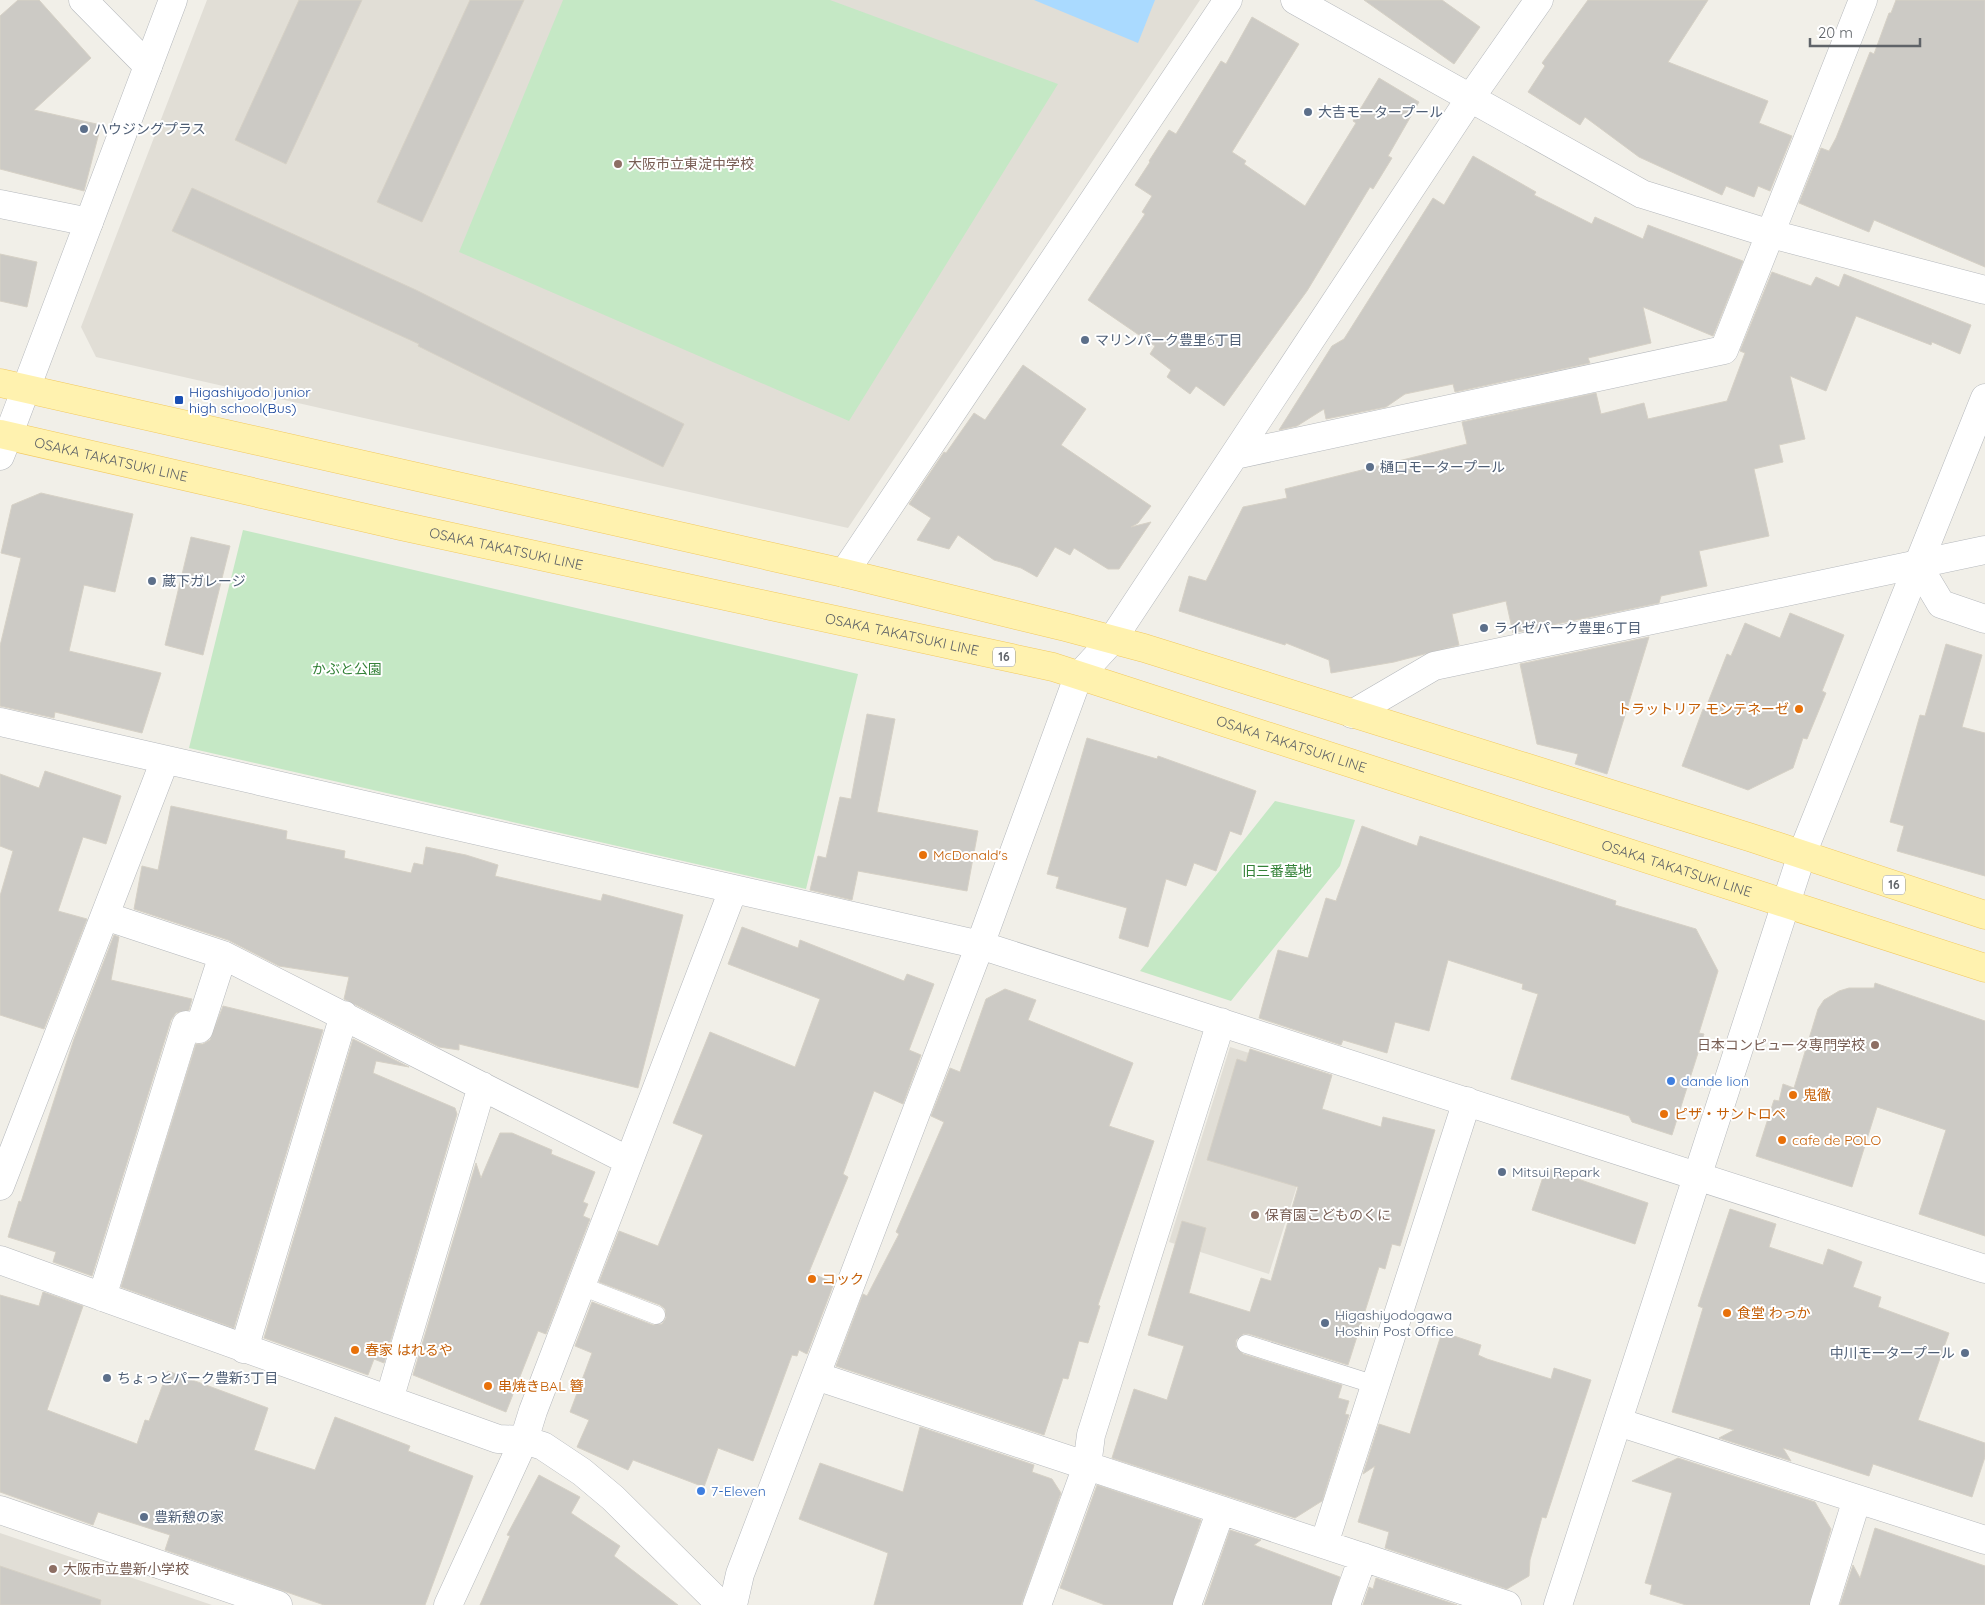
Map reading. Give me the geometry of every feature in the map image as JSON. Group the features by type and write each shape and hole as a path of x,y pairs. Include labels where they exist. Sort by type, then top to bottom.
{"main road":[{"name":"16","path":"0,383 844,573 1064,626 1144,648 1802,854 1985,916"},
{"name":"OSAKA TAKATSUKI LINE","path":"3,442 1053,667 1078,677 1985,968"}],"street":[{"path":"83,0 148,66"},
{"path":"3,442 26,389 173,0"},
{"path":"844,573 1228,0"},
{"path":"733,1605 740,1574 980,946 1078,677 1112,640 1471,97 1539,0"},
{"path":"1235,455 1724,350 1863,0"},
{"path":"1302,2 1642,194 1771,234 1985,290"},
{"path":"0,204 89,222"},
{"path":"1558,1605 1802,854 1985,398"},
{"path":"1352,714 1434,666 1985,550"},
{"path":"1917,564 1941,604 1985,618"},
{"path":"0,722 980,946 1698,1175 1985,1269"},
{"path":"0,1186 165,760"},
{"path":"448,1605 524,1440 533,1411 733,890"},
{"path":"105,916 223,955 629,1161"},
{"path":"102,1297 186,1025 199,1029 223,955"},
{"path":"244,1349 344,1015"},
{"path":"1037,1605 1087,1466 1091,1435 1221,1022"},
{"path":"389,1400 482,1086"},
{"path":"1324,1544 1467,1101"},
{"path":"0,1260 498,1439 524,1440 542,1446 582,1472 613,1498 721,1605"},
{"path":"816,1376 1508,1605"},
{"path":"1618,1422 1985,1540"},
{"path":"1824,1605 1857,1499"},
{"path":"0,1510 278,1605"},
{"path":"1187,1605 1220,1510"},
{"path":"1346,1605 1363,1557"}],"lane":[{"path":"581,1286 656,1315"},
{"path":"1246,1344 1376,1385"}],"shaded area":[{"name":"大阪市立東淀中学校","path":"207,0 1200,0 848,528 96,357 81,327"},
{"path":"1230,1047 1331,1079 1269,1274 1169,1242"},
{"name":"大阪市立豊新小学校","path":"0,1533 212,1605 0,1605"}],"green space":[{"path":"563,0 830,0 1058,84 849,421 459,252"},
{"name":"かぶと公園","path":"243,530 858,674 806,889 189,748"},
{"name":"旧三番墓地","path":"1275,801 1355,820 1340,866 1231,1001 1140,971"}],"water":[{"path":"1034,0 1155,0 1138,43"}],"building":[{"path":"18,0 39,0 91,58 34,110 101,125 84,191 0,169 0,16"},
{"path":"299,0 362,0 286,164 235,140"},
{"path":"470,0 524,0 422,222 377,202"},
{"path":"1364,0 1442,0 1480,27 1454,64"},
{"path":"1588,0 1708,0 1668,62 1768,101 1759,123 1792,136 1770,191 1758,186 1754,197 1726,186 1722,195 1639,157 1585,117 1580,125 1528,92 1545,66 1542,63"},
{"path":"1896,0 1985,0 1985,267 1874,220 1869,232 1799,203 1821,148 1829,151 1836,138 1870,52 1874,54 1889,13 1891,13"},
{"path":"1252,17 1299,44 1232,152 1246,161 1244,164 1305,206 1356,123 1353,121 1379,78 1419,102 1388,156 1392,158 1373,189 1370,187 1307,291 1224,406 1196,386 1190,394 1167,377 1171,370 1150,354 1155,346 1088,300 1145,214 1142,212 1152,196 1135,185 1169,130 1176,134 1221,61 1226,64"},
{"path":"1473,156 1536,192 1534,195 1592,224 1595,217 1643,239 1648,225 1743,261 1713,336 1643,307 1651,343 1588,358 1590,363 1455,392 1453,384 1405,394 1386,407 1326,419 1324,409 1297,426 1279,430 1332,346 1344,339 1433,198 1444,205"},
{"path":"192,188 416,290 684,424 663,467 418,346 419,344 172,231"},
{"path":"0,254 37,262 27,307 0,301"},
{"path":"1772,272 1811,286 1816,277 1839,287 1844,274 1971,325 1960,354 1932,342 1931,345 1856,316 1826,391 1790,376 1805,439 1779,445 1783,462 1754,469 1769,536 1699,551 1707,586 1661,596 1659,603 1513,633 1506,601 1452,614 1459,645 1394,662 1331,673 1329,660 1286,643 1285,645 1179,611 1189,576 1206,581 1243,507 1287,498 1285,489 1467,444 1462,422 1596,393 1601,414 1644,403 1648,419 1727,401 1745,353 1740,351"},
{"path":"1023,365 1086,409 1061,445 1151,506 1138,523 1131,527 1151,522 1119,569 1108,569 1074,548 1070,555 1055,547 1037,577 1021,568 994,560 958,535 949,549 917,540 931,518 909,504 944,452 946,453 974,413 985,420"},
{"path":"41,493 133,514 115,592 84,585 69,651 161,673 142,733 55,712 54,718 0,706 0,646 21,558 1,553 12,505"},
{"path":"191,537 230,546 203,655 165,645"},
{"path":"1790,613 1844,635 1822,691 1826,693 1807,739 1803,738 1793,768 1748,790 1682,766 1703,709 1705,710 1727,654 1731,656 1745,623 1780,638"},
{"path":"1649,637 1607,774 1575,764 1578,754 1537,744 1520,664"},
{"path":"1946,644 1982,655 1962,727 1985,733 1985,876 1897,851 1904,826 1890,822 1920,715 1925,716"},
{"path":"867,714 895,719 877,812 978,831 967,891 858,871 852,900 810,890 818,856 826,858 840,797 851,799"},
{"path":"1087,738 1157,759 1158,756 1256,791 1241,835 1230,831 1216,871 1194,863 1186,886 1166,879 1148,947 1119,938 1127,908 1056,888 1059,877 1047,874"},
{"path":"45,771 121,796 106,844 83,837 58,911 87,919 44,1029 0,1015 0,896 13,851 0,846 0,774 39,788"},
{"path":"171,806 287,831 286,839 345,851 344,858 411,873 414,863 423,865 426,847 466,855 498,865 495,876 601,901 603,894 683,915 638,1088 459,1044 459,1050 439,1047 344,999 349,977 279,966 228,940 134,909 142,866 158,870"},
{"path":"1362,826 1417,846 1420,836 1616,901 1615,905 1696,929 1718,971 1699,1033 1704,1034 1672,1135 1632,1122 1629,1116 1511,1079 1538,994 1522,989 1523,984 1448,960 1429,1031 1395,1022 1387,1053 1343,1040 1341,1045 1259,1018 1278,950 1308,958 1326,898 1336,901"},
{"path":"742,927 798,948 800,940 904,981 907,974 934,984 909,1050 921,1055 903,1104 874,1091 843,1174 848,1177 809,1272 834,1283 807,1354 799,1350 797,1356 792,1355 753,1461 718,1448 704,1487 633,1460 628,1470 577,1447 589,1420 570,1412 592,1353 575,1346 592,1302 653,1325 662,1324 666,1318 665,1309 660,1305 599,1282 619,1231 658,1246 703,1135 673,1123 710,1032 795,1067 820,999 728,964"},
{"path":"114,935 119,937 111,980 192,999 189,1010 176,1013 171,1020 92,1276 53,1262 56,1252 8,1237 74,1039"},
{"path":"1875,983 1985,1021 1985,1236 1919,1214 1946,1130 1877,1107 1852,1187 1756,1156 1774,1100 1779,1101 1783,1084 1794,1088 1818,1009 1824,1000 1839,991 1849,988 1874,988"},
{"path":"1005,989 1036,1000 1028,1020 1133,1063 1109,1126 1154,1141 1098,1305 1100,1306 1088,1343 1079,1341 1068,1379 1063,1378 1044,1435 836,1366 863,1294 867,1296 899,1234 896,1232 944,1122 931,1116 950,1068 960,1072 986,999"},
{"path":"223,1006 323,1030 234,1328 121,1287 196,1044 203,1044 210,1040"},
{"path":"353,1039 409,1067 376,1061 373,1073 455,1108 457,1114 384,1363 374,1359 368,1375 264,1338"},
{"path":"1250,1049 1332,1075 1322,1109 1381,1127 1383,1117 1435,1130 1400,1246 1392,1244 1385,1269 1379,1267 1348,1365 1249,1334 1243,1334 1236,1340 1236,1347 1243,1354 1342,1385 1338,1398 1349,1401 1345,1414 1349,1415 1322,1501 1295,1518 1112,1458 1134,1389 1167,1400 1184,1346 1148,1335 1182,1221 1206,1228 1189,1293 1250,1312 1261,1278 1271,1281 1298,1187 1207,1160 1237,1059 1246,1062"},
{"path":"500,1133 512,1133 552,1150 551,1154 595,1172 583,1202 588,1204 583,1216 590,1219 546,1334 538,1331 506,1412 413,1375 476,1163 481,1178"},
{"path":"1546,1168 1648,1203 1635,1244 1532,1210"},
{"path":"1730,1209 1776,1224 1769,1247 1823,1265 1828,1249 1862,1262 1853,1287 1881,1297 1878,1307 1949,1333 1918,1420 1985,1443 1985,1457 1972,1497 1873,1464 1869,1476 1783,1448 1791,1461 1719,1438 1734,1430 1672,1412 1703,1308 1698,1306"},
{"path":"43,1292 83,1306 47,1410 137,1444 145,1420 149,1421 168,1371 268,1408 254,1450 315,1470 335,1417 410,1446 408,1451 473,1476 425,1605 324,1605 165,1550 170,1535 98,1512 93,1525 0,1492 0,1295 39,1306"},
{"path":"1442,1332 1481,1345 1478,1355 1487,1359 1551,1379 1554,1368 1591,1380 1546,1518 1542,1517 1530,1560 1529,1576 1507,1589 1385,1548 1389,1532 1358,1522 1375,1466 1363,1474 1379,1424 1410,1434"},
{"path":"920,1427 1034,1465 1032,1472 1052,1479 1061,1493 1021,1605 874,1605 888,1553 799,1519 820,1463 903,1492"},
{"path":"1678,1458 1815,1502 1831,1529 1809,1605 1686,1605 1650,1594 1652,1585 1645,1583 1672,1493 1632,1481"},
{"path":"539,1475 580,1497 571,1513 620,1546 614,1556 678,1605 480,1605 510,1536 507,1535"},
{"path":"1097,1485 1201,1520 1172,1605 1105,1605 1060,1588"},
{"path":"1875,1528 1985,1566 1985,1605 1840,1605 1853,1565 1860,1578"},
{"path":"1230,1530 1261,1540 1254,1545 1340,1577 1331,1605 1204,1605"},
{"path":"0,1566 101,1600 100,1605 0,1605"},
{"path":"1376,1578 1457,1605 1363,1605 1369,1587 1373,1589"}],"place":[{"name":"大吉モータープール","path":"1308,112"},
{"name":"ハウジングプラス","path":"84,129"},
{"name":"大阪市立東淀中学校","path":"618,164"},
{"name":"マリンパーク豊里6丁目","path":"1085,340"},
{"name":"Higashiyodo junior high school(Bus)","path":"179,400"},
{"name":"樋口モータープール","path":"1370,467"},
{"name":"蔵下ガレージ","path":"152,581"},
{"name":"ライゼパーク豊里6丁目","path":"1484,628"},
{"name":"トラットリア モンテネーゼ","path":"1799,709"},
{"name":"McDonald's","path":"923,855"},
{"name":"日本コンピュータ専門学校","path":"1875,1045"},
{"name":"dande lion","path":"1671,1081"},
{"name":"鬼徹","path":"1793,1095"},
{"name":"ピザ・サントロペ","path":"1664,1114"},
{"name":"cafe de POLO","path":"1782,1140"},
{"name":"Mitsui Repark","path":"1502,1172"},
{"name":"保育園こどものくに","path":"1255,1215"},
{"name":"コック","path":"812,1279"},
{"name":"食堂 わっか","path":"1727,1313"},
{"name":"Higashiyodogawa Hoshin Post Office","path":"1325,1323"},
{"name":"春家 はれるや","path":"355,1350"},
{"name":"中川モータープール","path":"1965,1353"},
{"name":"ちょっとパーク豊新3丁目","path":"107,1378"},
{"name":"串焼きBAL 簪","path":"488,1386"},
{"name":"7-Eleven","path":"701,1491"},
{"name":"豊新憩の家","path":"144,1517"},
{"name":"大阪市立豊新小学校","path":"53,1569"}]}
